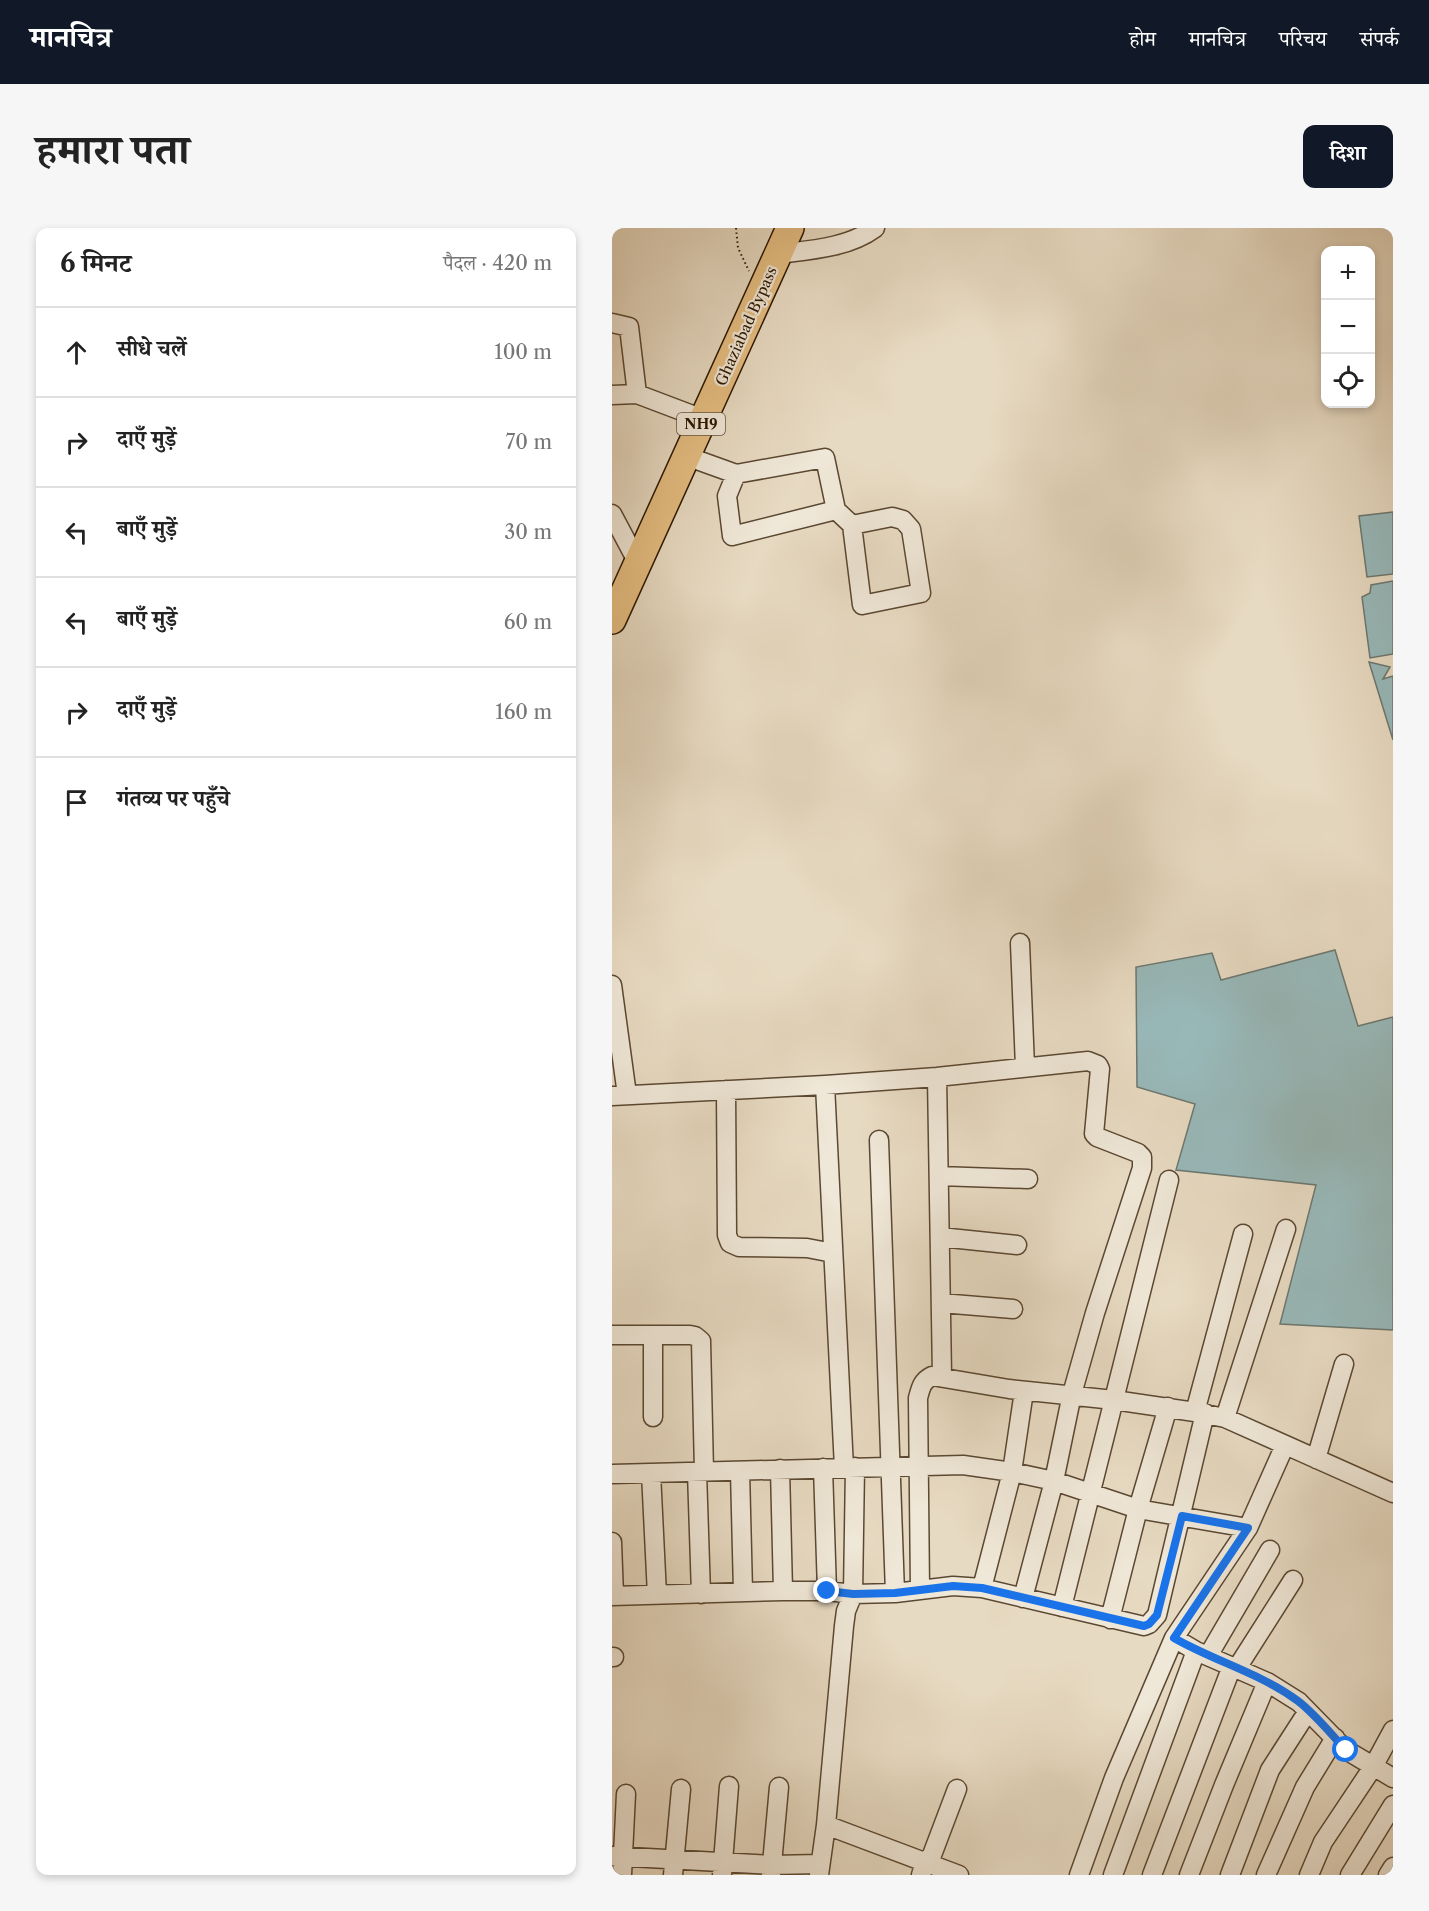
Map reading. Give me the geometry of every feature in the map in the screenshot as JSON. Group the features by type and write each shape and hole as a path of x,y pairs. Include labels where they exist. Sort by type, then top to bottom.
{"highway":[{"name":"Ghaziabad Bypass","path":"612,620 790,228"}],"street":[{"path":"778,254 817,250 844,243 875,228"},
{"path":"612,323 629,327 637,394"},
{"path":"612,395 637,394 704,419"},
{"path":"686,456 736,474 825,458 836,510 852,525 862,606 921,593 911,529 903,520 892,517 852,525"},
{"path":"736,474 728,496 732,536 836,510"},
{"path":"612,514 638,563"},
{"path":"1020,943 1025,1067"},
{"path":"612,985 620,1096 937,1077 1088,1061 1098,1065 1100,1069 1094,1134 1138,1153 1142,1156 1143,1162 1072,1394 1054,1481 1023,1598"},
{"path":"937,1077 942,1376"},
{"path":"618,1856 673,1867 819,1869 826,1825 844,1626 846,1611 853,1594 849,1467 833,1253 825,1085"},
{"path":"726,1090 727,1235 730,1243 739,1247 807,1248 833,1253"},
{"path":"879,1140 895,1593"},
{"path":"939,1176 1028,1179"},
{"path":"1062,1607 1169,1180"},
{"path":"1225,1418 1286,1229"},
{"path":"612,1542 613,1596 783,1591 895,1593 953,1586 982,1588 1144,1626 1154,1620 1182,1516 1200,1413 1243,1234"},
{"path":"940,1237 1017,1245"},
{"path":"941,1303 1013,1309"},
{"path":"612,1335 695,1336 701,1341 701,1594"},
{"path":"653,1335 653,1417"},
{"path":"1316,1459 1344,1364"},
{"path":"920,1590 918,1398 921,1385 932,1376 1023,1391 1072,1394 1168,1407 1225,1418 1393,1493"},
{"path":"982,1588 1012,1472 1023,1391"},
{"path":"1110,1619 1138,1509 1168,1407"},
{"path":"1078,1875 1114,1778 1174,1638 1248,1528 1285,1445"},
{"path":"612,1474 963,1465 1054,1481 1138,1509 1248,1528"},
{"path":"823,1468 827,1591"},
{"path":"780,1469 783,1591"},
{"path":"740,1471 743,1592"},
{"path":"651,1473 657,1595"},
{"path":"1113,1875 1202,1654 1270,1550"},
{"path":"1152,1875 1234,1667 1293,1580"},
{"path":"1174,1638 1202,1654 1267,1682 1299,1702 1346,1750 1393,1778"},
{"path":"1189,1875 1267,1682"},
{"path":"1230,1875 1270,1770 1308,1711"},
{"path":"1309,1875 1323,1842 1373,1767 1393,1730"},
{"path":"1266,1875 1305,1787 1335,1738"},
{"path":"723,1869 729,1786"},
{"path":"771,1870 779,1787"},
{"path":"673,1867 681,1789"},
{"path":"923,1869 932,1855 957,1789"},
{"path":"621,1803 618,1856 622,1875"},
{"path":"1350,1875 1393,1805"},
{"path":"826,1825 923,1869 960,1875"},
{"path":"1388,1875 1393,1867"}],"path":[{"path":"736,228 738,248 762,291"}],"water":[{"path":"1393,512 1393,574 1367,577 1359,516"},
{"path":"1393,581 1393,654 1370,658 1362,597 1370,593 1371,585"},
{"path":"1369,662 1390,667 1383,679 1393,676 1393,740"},
{"path":"1335,950 1358,1026 1393,1017 1393,1330 1280,1324 1316,1185 1176,1170 1195,1104 1137,1087 1136,967 1212,953 1221,980"}],"route":[{"path":"827,1591 853,1594 895,1593 953,1586 982,1588 1144,1626 1154,1620 1157,1615 1182,1516 1248,1528 1174,1638 1197,1651 1267,1682 1299,1702 1346,1750"}]}
